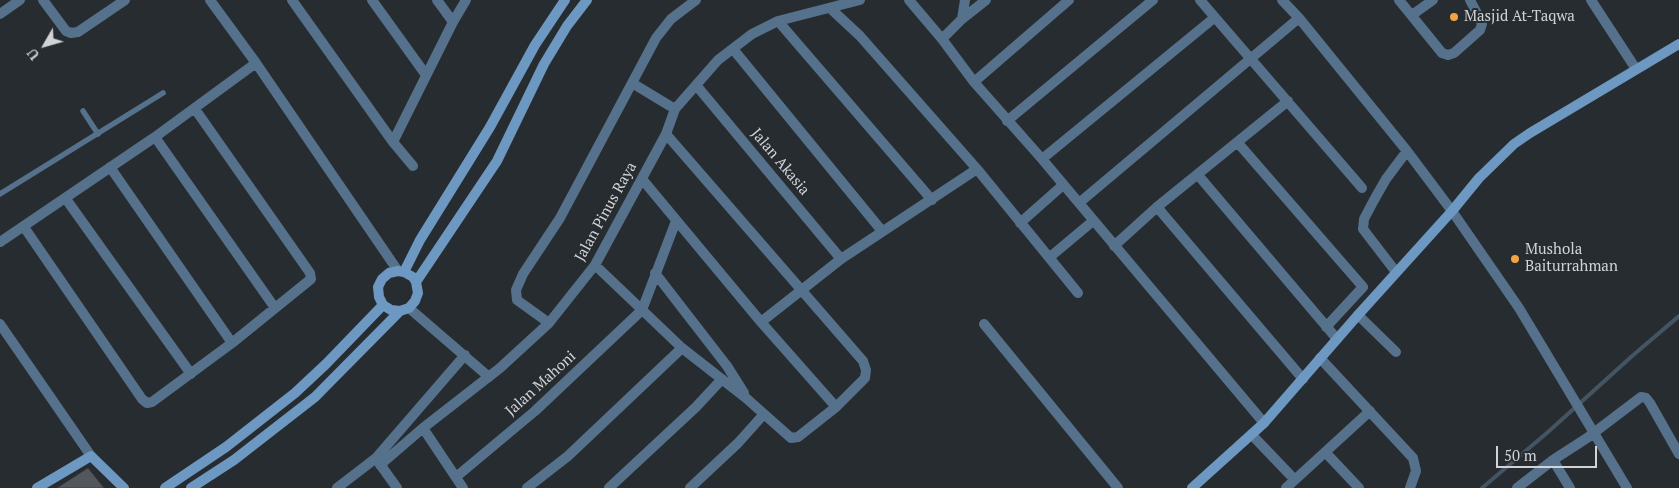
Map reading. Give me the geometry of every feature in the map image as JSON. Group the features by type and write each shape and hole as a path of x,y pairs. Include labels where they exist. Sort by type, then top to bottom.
{"street":[{"path":"0,14 20,0"},
{"path":"43,0 66,31 71,33 78,32 124,0"},
{"path":"191,488 234,460 315,397 415,301 418,293 416,282 408,274 401,271 210,0"},
{"path":"292,0 393,142 413,166"},
{"path":"372,0 426,75"},
{"path":"437,0 453,22"},
{"path":"393,142 453,22 466,0"},
{"path":"489,377 465,355 405,309 391,310 383,305 379,297 378,288 382,279 389,273 401,271 490,128 535,45 565,0"},
{"path":"416,282 497,161 544,64 567,26 587,0"},
{"path":"549,324 517,300 516,290 535,256 560,218 656,38 672,19 696,0"},
{"name":"Jalan Pinus Raya","path":"378,461 489,377 549,324 595,265 666,134 675,109 718,60 752,34 778,21 860,0"},
{"path":"962,19 965,0"},
{"path":"942,39 962,19 986,0"},
{"path":"974,82 1069,0"},
{"path":"1007,121 1153,0"},
{"path":"1200,0 1362,188"},
{"path":"1282,0 1407,151 1452,211 1519,308 1627,488"},
{"path":"1399,0 1442,53 1448,55 1454,53 1480,30 1482,24 1470,0"},
{"path":"1412,15 1432,0"},
{"path":"1591,0 1636,69"},
{"path":"912,3 974,82 1042,159 1264,423"},
{"path":"830,8 860,36 977,169 1078,293"},
{"path":"553,18 567,26"},
{"path":"1042,159 1214,18"},
{"path":"1079,203 1298,18"},
{"path":"778,21 932,200"},
{"path":"1192,488 1264,423 1479,178 1514,144 1679,44"},
{"path":"733,49 882,231"},
{"path":"0,242 155,137 256,63"},
{"path":"632,83 675,109"},
{"name":"Jalan Akasia","path":"696,85 841,259"},
{"path":"1114,246 1158,207 1288,101"},
{"path":"24,227 145,402 149,404 152,402 232,343 311,279 310,273 195,109"},
{"path":"595,265 682,348 746,398 791,438 798,437 836,407 865,378 866,370 862,361 666,134"},
{"path":"155,137 275,308"},
{"path":"1238,143 1363,287 1326,327"},
{"path":"1396,272 1362,229 1370,206 1386,179 1407,151"},
{"path":"110,167 232,343"},
{"path":"761,322 800,289 841,259 977,169"},
{"path":"1198,175 1336,339"},
{"path":"642,179 761,322 836,407"},
{"path":"1020,222 1063,185"},
{"path":"66,198 191,374"},
{"path":"1158,207 1303,379"},
{"path":"642,310 676,221"},
{"path":"1050,257 1093,221"},
{"path":"655,274 727,366 746,398"},
{"path":"165,488 226,447 295,393 383,305"},
{"name":"Jalan Mahoni","path":"456,477 535,411 642,310"},
{"path":"1358,315 1396,352"},
{"path":"0,324 91,456 124,488"},
{"path":"984,324 1118,488"},
{"path":"345,345 357,356"},
{"path":"527,488 568,456 682,348"},
{"path":"337,488 378,461 465,355"},
{"path":"1320,358 1413,458 1416,472 1410,488"},
{"path":"609,488 696,407 722,380"},
{"path":"295,393 304,405"},
{"path":"1518,488 1553,460 1641,397 1646,398 1650,403 1679,454"},
{"path":"1286,488 1370,411"},
{"path":"690,488 764,414"},
{"path":"262,420 271,432"},
{"path":"423,428 463,488"},
{"path":"1252,435 1295,480"},
{"path":"226,447 234,460"},
{"path":"1326,452 1359,488"},
{"path":"37,488 91,456"},
{"path":"1553,460 1570,488"},
{"path":"378,461 397,488"},
{"path":"180,478 187,488"}],"lane":[{"path":"0,194 164,93"},
{"path":"83,112 98,134"}],"building":[{"path":"88,468 104,488 57,488"}],"waterway":[{"path":"1482,488 1679,316"}],"place":[{"name":"Masjid At-Taqwa","path":"1454,17"},
{"name":"Mushola Baiturrahman","path":"1515,259"}]}
